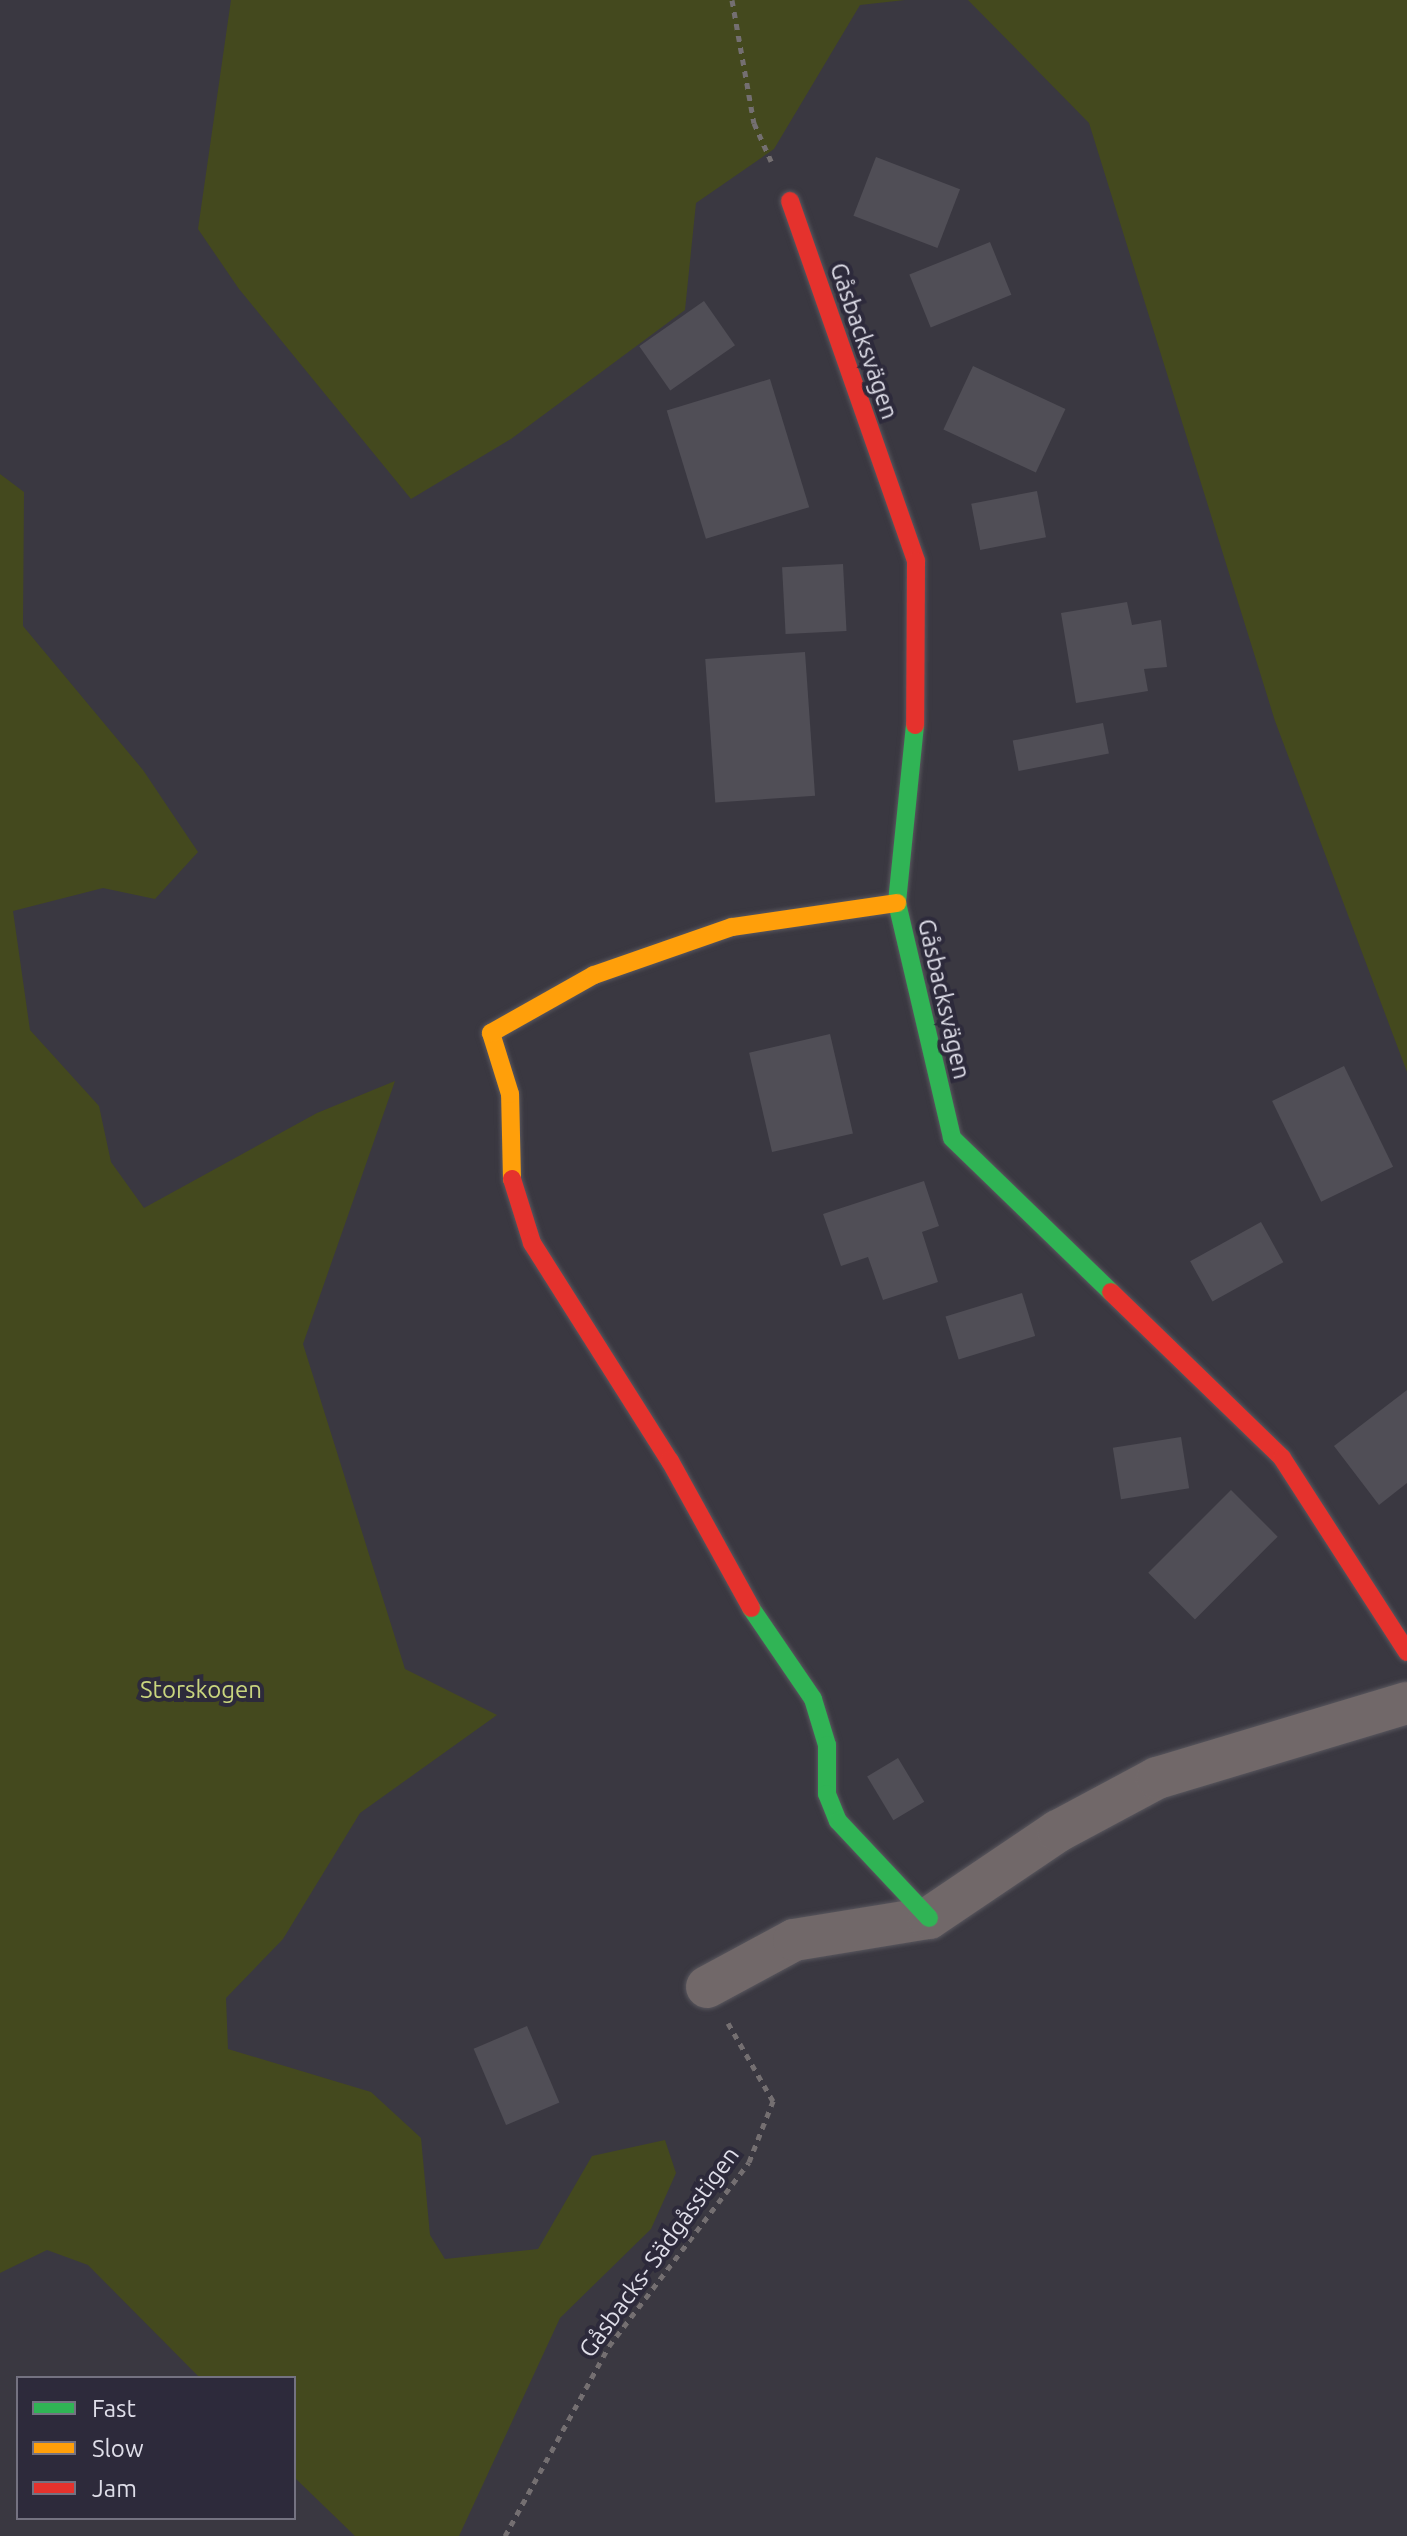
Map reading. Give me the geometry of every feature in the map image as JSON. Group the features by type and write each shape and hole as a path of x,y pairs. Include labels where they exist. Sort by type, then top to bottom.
{"street":[{"name":"Gåsbacksvägen","path":"790,201 916,561 915,757 897,903 952,1138 1282,1458 1407,1652"},
{"path":"897,903 732,927 594,975 491,1033 510,1094 509,1171 532,1243 670,1461 733,1581 813,1699 827,1745 827,1794 838,1821 929,1918"},
{"path":"707,1987 794,1940 929,1918 1058,1831 1157,1778 1407,1703"}],"path":[{"path":"732,0 754,123 790,201"},
{"name":"Gåsbacks- Sädgåsstigen","path":"505,2536 609,2346 749,2162 773,2101 707,1987"}],"green space":[{"path":"231,0 905,0 860,5 774,149 696,203 685,310 511,439 411,499 239,289 198,229"},
{"path":"968,0 1407,0 1407,1072 1275,721 1089,123"},
{"name":"Storskogen","path":"0,474 24,492 23,626 143,770 198,852 155,899 103,888 13,911 30,1030 99,1106 111,1162 144,1208 317,1113 395,1081 303,1344 405,1669 497,1715 360,1813 283,1939 226,1998 228,2049 371,2092 421,2138 430,2235 445,2259 538,2249 592,2156 665,2140 676,2173 651,2229 560,2318 459,2536 355,2536 296,2479 296,2376 198,2376 88,2265 47,2250 0,2273"}],"building":[{"path":"876,157 960,189 937,248 853,216"},
{"path":"990,242 1011,295 931,327 909,275"},
{"path":"704,301 735,345 670,391 639,346"},
{"path":"973,366 1065,409 1036,473 943,429"},
{"path":"770,379 809,507 706,539 667,411"},
{"path":"1037,491 1046,537 980,550 971,504"},
{"path":"843,564 847,631 786,634 782,567"},
{"path":"1127,602 1132,625 1161,620 1167,667 1144,669 1148,691 1076,703 1061,613"},
{"path":"805,652 815,796 715,803 705,659"},
{"path":"1103,723 1109,753 1019,771 1013,741"},
{"path":"830,1034 853,1133 772,1152 749,1053"},
{"path":"1344,1066 1393,1167 1321,1202 1272,1101"},
{"path":"924,1181 939,1226 922,1232 938,1282 883,1300 868,1257 841,1266 823,1214"},
{"path":"1261,1222 1283,1262 1212,1302 1190,1261"},
{"path":"1022,1293 1035,1336 959,1359 945,1316"},
{"path":"1407,1390 1407,1483 1379,1505 1334,1446"},
{"path":"1181,1437 1189,1488 1121,1499 1113,1448"},
{"path":"1231,1490 1278,1537 1195,1619 1148,1573"},
{"path":"898,1758 924,1802 893,1820 867,1777"},
{"path":"527,2026 559,2102 506,2125 474,2049"}],"traffic: fast":[{"path":"915,725 897,903 952,1138 1111,1292"},
{"path":"751,1608 813,1699 827,1745 827,1794 838,1821 929,1918"}],"traffic: slow":[{"path":"512,1179 510,1094 491,1033 594,975 732,927 897,903"}],"traffic: jam":[{"path":"790,201 916,561 915,725"},
{"path":"512,1179 532,1243 670,1461 751,1608"},
{"path":"1111,1292 1282,1458 1407,1652"}]}
